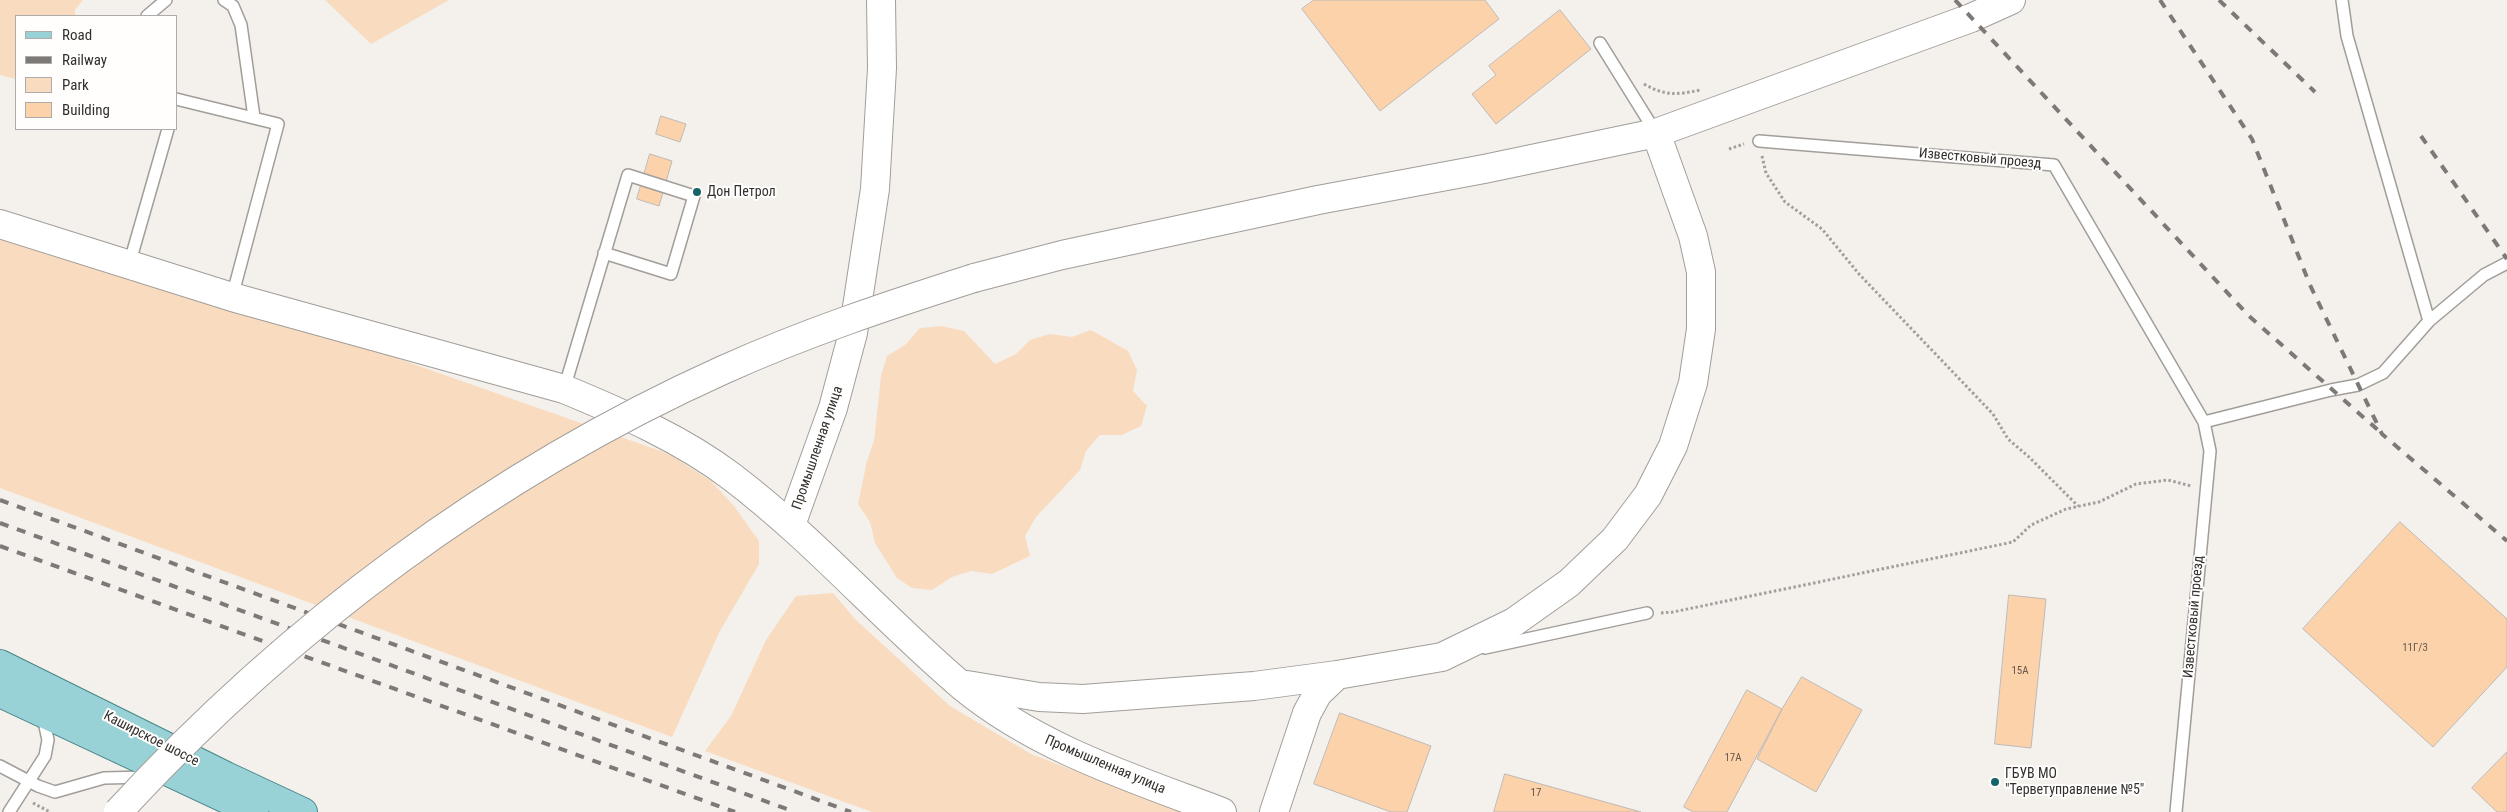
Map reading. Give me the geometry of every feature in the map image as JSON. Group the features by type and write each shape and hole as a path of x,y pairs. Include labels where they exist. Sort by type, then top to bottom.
{"main road":[{"name":"Каширское шоссе","path":"0,664 303,812"},
{"name":"Каширское шоссе","path":"0,693 254,812"}],"street":[{"name":"Промышленная улица","path":"881,0 882,68 875,189 853,334 833,408 791,525 960,684 1041,738 1096,764 1222,812"},
{"path":"118,812 242,687 343,602 468,512 575,446 652,404 794,340 867,312 974,278 1062,254 1318,200 1484,169 1656,133 1971,18 2011,0"},
{"path":"960,684 1039,697 1082,699 1254,686 1337,675 1442,657 1514,622 1569,584 1620,532 1648,495 1673,446 1693,383 1701,329 1701,272 1692,236 1656,133"},
{"path":"0,224 232,297 564,389 614,410 680,443 731,476 791,525"},
{"path":"1274,812 1307,713 1318,693 1337,675"}],"lane":[{"path":"148,15 166,0"},
{"path":"224,0 233,6 240,25 254,118"},
{"path":"2342,0 2348,36 2429,321"},
{"path":"1600,43 1656,133"},
{"path":"178,99 278,124 232,297"},
{"path":"129,265 166,130"},
{"name":"Известковый проезд","path":"1760,141 2054,166 2204,422 2210,451 2176,812"},
{"path":"564,389 604,253 628,175 694,196 671,274 604,253"},
{"path":"2204,422 2358,385 2383,373 2429,321 2484,275 2507,262"},
{"path":"1442,657 1647,613"},
{"path":"6,811 28,781 47,748 47,731 40,711"},
{"path":"0,766 46,790 55,792 104,778 180,778"}],"path":[{"path":"1625,82 1633,80 1643,83 1659,93 1685,93 1702,90"},
{"path":"1760,141 1766,173 1785,202 1822,229 1859,274 1993,414 2008,439 2029,457 2078,506"},
{"path":"1647,613 1673,612 2013,542 2031,525 2066,509 2099,502 2136,484 2168,480 2206,490"}],"green space":[{"path":"0,0 83,0 75,10 75,15 15,15 15,79 0,75"},
{"path":"325,0 449,0 371,44"},
{"path":"0,238 382,353 669,454 711,481 734,506 759,541 759,564 720,631 672,737 0,488"},
{"path":"941,326 964,331 995,364 1016,354 1030,340 1050,334 1072,337 1091,330 1128,351 1137,370 1133,391 1147,406 1141,426 1122,435 1100,435 1086,451 1080,470 1036,517 1025,536 1030,556 992,574 971,571 952,577 932,590 912,588 897,578 875,543 870,522 858,504 867,461 874,441 881,376 887,356 905,345 920,328"},
{"path":"833,593 855,619 950,706 1031,754 1182,812 872,812 705,751 731,716 766,640 796,596"}],"building":[{"path":"1314,0 1485,0 1499,19 1380,111 1302,9"},
{"path":"1560,10 1591,49 1496,124 1472,94 1496,75 1489,66"},
{"path":"661,116 686,124 680,142 656,134"},
{"path":"650,154 672,161 659,206 637,199"},
{"path":"2400,522 2507,619 2507,667 2433,747 2303,629"},
{"path":"2009,595 2046,599 2031,748 1995,744"},
{"path":"1802,677 1862,710 1816,792 1757,759 1782,709"},
{"path":"1747,690 1782,709 1727,812 1693,812 1684,807"},
{"path":"1340,713 1431,746 1407,812 1391,812 1314,784"},
{"path":"2507,752 2507,812 2497,812 2472,788"},
{"path":"1505,774 1641,812 1494,812"}],"railway":[{"path":"1955,0 2249,316 2379,431"},
{"path":"2160,0 2252,139 2310,285 2382,434 2507,541"},
{"path":"2219,0 2315,92"},
{"path":"2421,136 2507,259"},
{"path":"0,500 851,812"},
{"path":"0,523 795,812"},
{"path":"0,546 735,812"}],"place":[{"name":"Дон Петрол","path":"697,192"},
{"name":"ГБУВ МО \"Терветуправление №5\"","path":"1995,782"}]}
